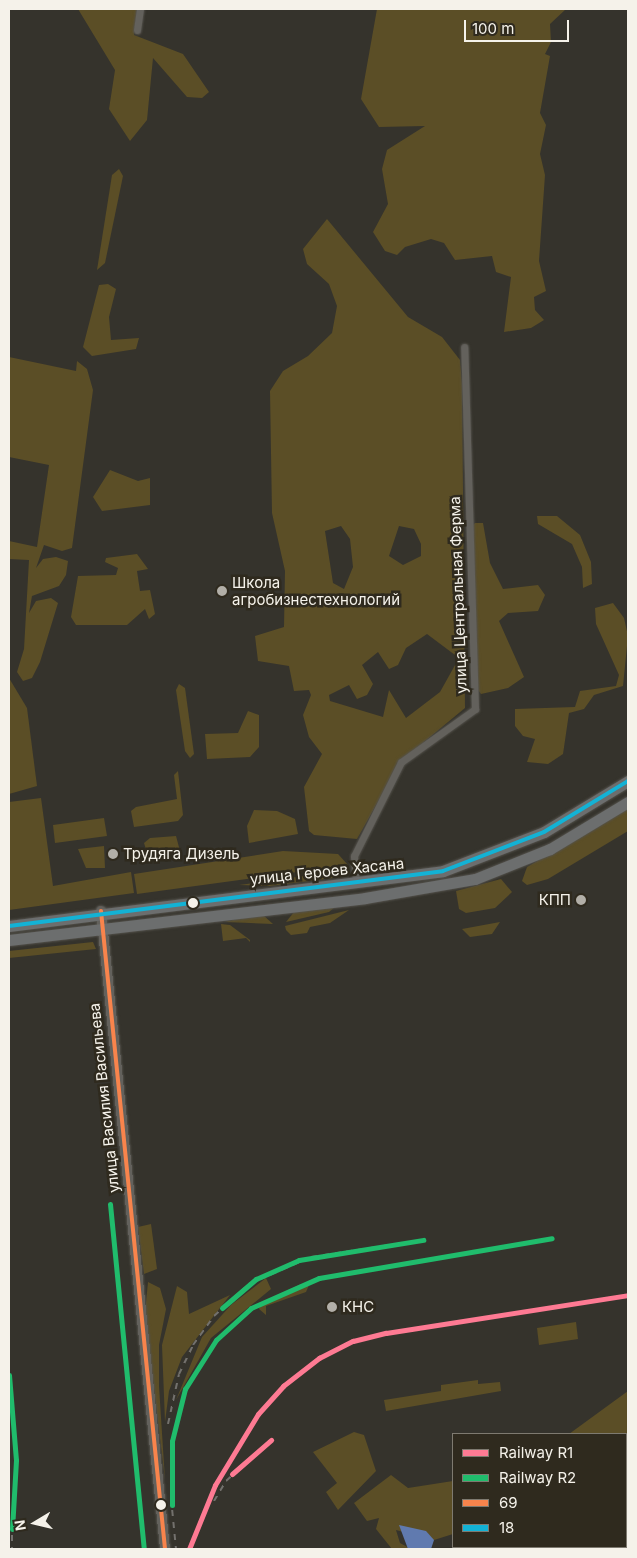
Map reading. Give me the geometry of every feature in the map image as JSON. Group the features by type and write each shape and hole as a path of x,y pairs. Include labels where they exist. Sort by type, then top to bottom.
{"main road":[{"name":"улица Героев Хасана","path":"9,926 101,911 356,884 443,871 504,851 570,818 628,781"},
{"name":"улица Героев Хасана","path":"9,940 103,926 365,898 475,879 550,849 628,802"},
{"name":"улица Василия Васильева","path":"101,911 165,1549"}],"street":[{"path":"137,30 140,9"},
{"name":"улица Центральная Ферма","path":"356,884 354,856 401,762 475,709 464,347"}],"shaded area":[{"path":"78,9 137,9 134,35 183,54 209,92 202,98 187,97 153,58 147,120 130,141 109,109 115,70"},
{"path":"377,9 566,9 550,24 551,42 545,54 550,56 540,113 546,125 540,154 545,175 539,261 546,291 534,297 535,310 544,320 531,328 504,332 511,277 496,272 492,256 455,260 444,243 431,239 405,247 397,255 385,251 373,232 388,204 382,169 387,150 425,126 379,127 361,99"},
{"path":"119,169 123,176 105,263 97,270 112,175"},
{"path":"327,219 408,317 442,337 460,360 462,384 465,708 401,761 357,839 314,835 309,831 304,787 322,754 309,737 303,715 311,695 309,690 294,691 289,666 258,661 255,636 284,627 285,571 272,513 270,391 283,371 308,356 332,333 337,306 329,284 307,264 303,249","holes":["341,526 350,539 353,567 344,589 333,583 325,531","399,526 414,529 421,544 421,556 403,565 389,556","427,634 459,658 440,692 406,718 389,690 383,717 330,701 329,695 349,685 357,699 367,695 373,684 362,665 378,652 389,669 398,665 406,648"]},
{"path":"108,284 116,289 109,317 111,340 139,338 136,349 92,356 83,347 99,285"},
{"path":"9,357 76,371 77,361 87,369 93,390 72,548 62,551 44,545 36,568 43,559 56,557 68,561 66,575 59,586 32,596 29,613 36,601 51,598 58,603 40,662 32,678 23,681 17,672 24,649 29,560 9,559 9,541 37,547 49,465 9,457"},
{"path":"110,470 138,481 150,478 150,505 102,511 93,497"},
{"path":"537,516 557,516 580,535 591,562 592,584 583,588 582,567 572,544 538,524"},
{"path":"475,523 483,523 490,563 503,589 538,585 545,595 538,611 508,613 499,621 524,677 508,688 481,694 476,687 472,526"},
{"path":"137,554 148,569 137,571 140,591 150,590 155,614 149,619 145,609 127,625 76,625 71,617 78,576 116,575 118,568 105,562 106,558"},
{"path":"613,603 624,618 628,636 623,686 594,695 584,709 569,713 563,754 548,764 527,762 535,739 523,736 515,726 515,709 575,707 580,691 616,686 619,675 596,624 595,608"},
{"path":"9,678 27,708 37,786 9,794"},
{"path":"179,684 185,688 194,754 190,758 185,751 176,690"},
{"path":"248,711 259,715 259,747 250,757 207,759 205,734 238,733"},
{"path":"178,771 183,815 178,821 134,827 131,811 136,807 177,799 174,775"},
{"path":"41,798 53,886 131,872 134,893 9,910 9,802"},
{"path":"628,808 628,831 548,879 527,885 522,881 527,867"},
{"path":"254,810 277,811 295,819 298,834 249,843 247,826"},
{"path":"104,818 107,836 55,843 53,825"},
{"path":"176,836 180,851 148,856 144,843 150,838"},
{"path":"104,846 105,868 86,868 78,849"},
{"path":"283,851 338,854 348,865 137,894 134,874"},
{"path":"347,870 341,877 270,886 239,885"},
{"path":"501,879 512,892 495,908 466,913 459,909 456,891"},
{"path":"335,907 329,912 286,922 294,912"},
{"path":"349,910 330,923 310,927 307,933 291,935 286,930 285,926"},
{"path":"263,915 273,924 225,922 244,917"},
{"path":"500,922 492,934 470,937 462,929"},
{"path":"221,924 230,925 250,940 250,942 246,938 223,941"},
{"path":"93,942 96,949 9,958 9,951"},
{"path":"151,1224 157,1269 144,1274 138,1227"},
{"path":"266,1278 271,1289 211,1338 176,1400 202,1337 231,1305"},
{"path":"148,1282 160,1288 166,1309 159,1345 159,1386 165,1480 145,1313"},
{"path":"301,1284 309,1285 306,1292 266,1306 266,1315 259,1309 261,1303"},
{"path":"177,1286 187,1292 189,1314 230,1295 182,1357 169,1391 165,1422 162,1345"},
{"path":"576,1322 578,1339 539,1345 537,1328"},
{"path":"478,1380 478,1384 500,1382 501,1391 386,1411 384,1400 441,1391 441,1385"},
{"path":"628,1391 628,1452 627,1433 570,1433"},
{"path":"354,1432 364,1435 376,1471 338,1510 326,1492 337,1483 313,1452"},
{"path":"391,1475 408,1488 452,1481 452,1534 434,1540 396,1530 400,1543 411,1549 392,1549 376,1529 379,1518 367,1521 354,1503"},
{"path":"628,1494 628,1549 510,1549 627,1548"}],"water":[{"path":"399,1525 426,1531 434,1540 431,1549 408,1549"}],"railway":[{"path":"110,1204 144,1549"},
{"path":"172,1505 172,1441 185,1389 216,1340 251,1308 319,1278 552,1238"},
{"path":"168,1424 179,1374 193,1345 214,1316 249,1284 311,1257 423,1240"},
{"path":"189,1549 215,1485 258,1414 283,1386 319,1358 353,1341 386,1333 628,1295"},
{"path":"9,1375 16,1460 12,1529"},
{"path":"214,1501 226,1481 271,1440"},
{"path":"171,1498 176,1549"},
{"path":"12,1523 12,1549"}],"rail line":[{"name":"R2","path":"110,1204 144,1549"},
{"name":"R2","path":"172,1505 172,1441 185,1389 216,1340 251,1308 319,1278 552,1238"},
{"name":"R2","path":"222,1308 256,1279 299,1260 423,1240"},
{"name":"R1","path":"189,1549 215,1485 258,1414 283,1386 319,1358 353,1341 386,1333 628,1295"},
{"name":"R2","path":"9,1375 16,1460 12,1529"},
{"name":"R1","path":"232,1474 271,1440"}],"transit line":[{"name":"18","path":"9,926 443,871 544,832 628,781"},
{"name":"69","path":"101,911 165,1549"}],"place":[{"name":"Школа агробизнестехнологий","path":"222,591"},
{"name":"Трудяга Дизель","path":"113,854"},
{"name":"КПП","path":"581,900"},
{"name":"КНС","path":"332,1307"}]}
